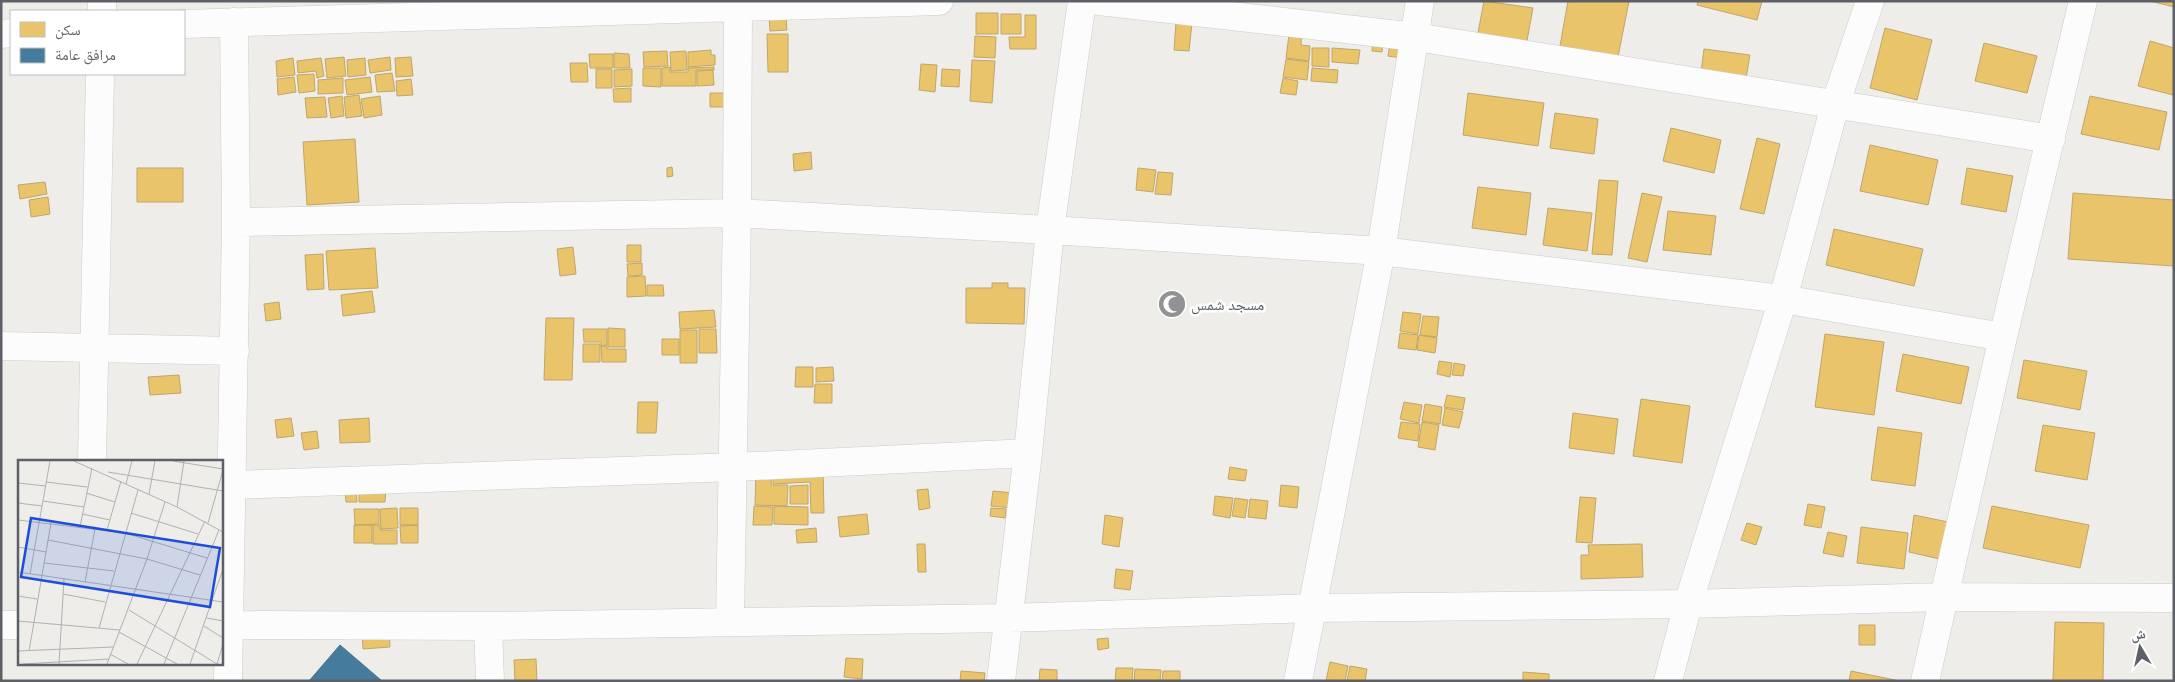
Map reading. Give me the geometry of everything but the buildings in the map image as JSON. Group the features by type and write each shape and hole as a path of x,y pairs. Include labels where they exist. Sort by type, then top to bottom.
{"street":[{"path":"185,24 569,7 738,8 939,1"},
{"path":"1001,681 1028,453 1050,230 1082,1"},
{"path":"1099,1 1416,37 2051,138"},
{"path":"1298,681 1381,251 1416,37 1420,1"},
{"path":"1668,681 1688,604 1783,299 1835,105 1870,1"},
{"path":"1926,681 2083,1"},
{"path":"730,622 734,468 738,8"},
{"path":"228,681 226,625 235,351 234,22"},
{"path":"92,460 100,75"},
{"path":"236,222 737,213 1381,251 1783,299 2004,337"},
{"path":"1,346 235,351"},
{"path":"232,485 734,468 1028,453"},
{"path":"226,625 488,626 1008,618 1313,608 1688,604 1944,597 2174,598"},
{"path":"1,625 18,625"},
{"path":"488,626 490,681"}],"place":[{"name":"مسجد شمس","path":"1172,304"}]}
